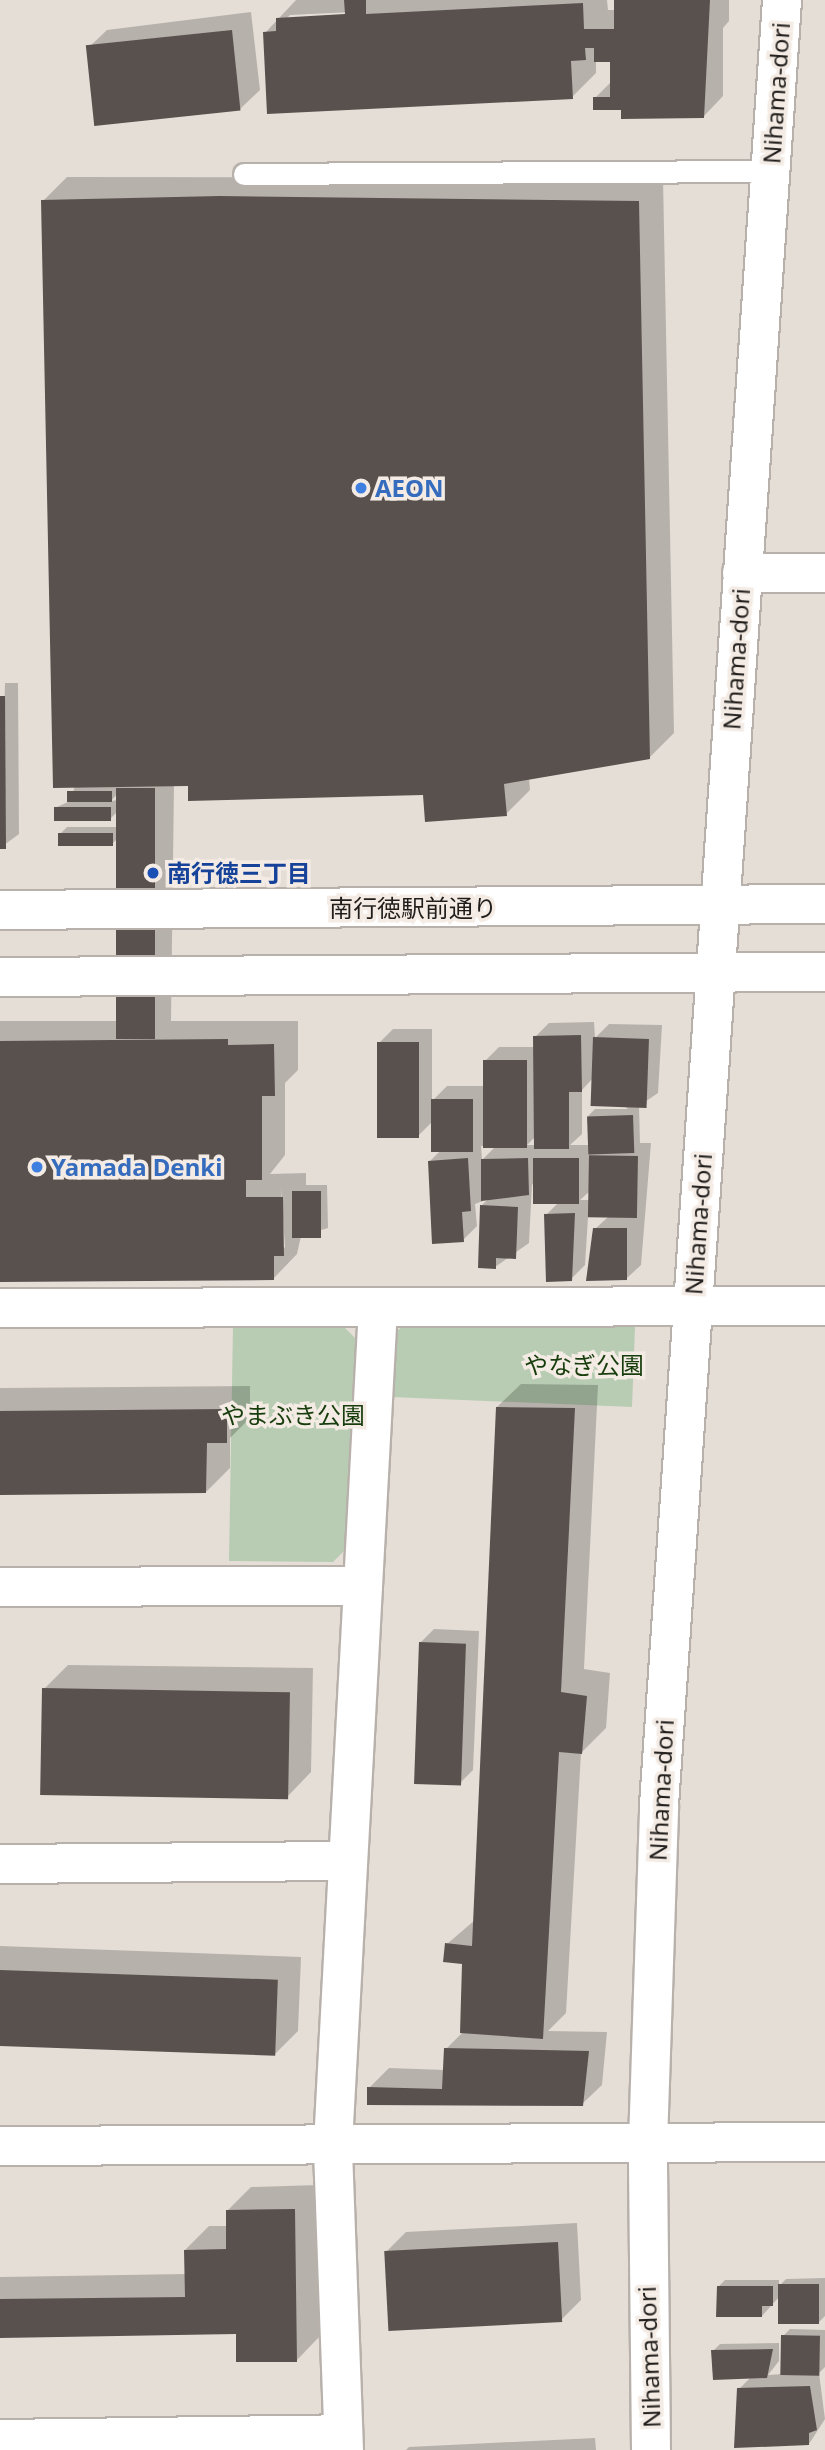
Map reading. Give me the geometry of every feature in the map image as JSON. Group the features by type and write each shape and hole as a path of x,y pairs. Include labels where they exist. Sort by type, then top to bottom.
{"street":[{"name":"Nihama-dori","path":"652,2450 648,2143 659,1805 782,0"},
{"path":"742,573 825,573"},
{"name":"南行徳駅前通り","path":"0,910 825,904"},
{"path":"0,977 825,972"},
{"path":"0,1308 825,1306"},
{"path":"0,2439 343,2442 333,2144 378,1308"},
{"path":"0,1587 363,1586"},
{"path":"0,1864 348,1861"},
{"path":"0,2146 825,2142"}],"lane":[{"path":"244,174 771,171"}],"green space":[{"name":"やなぎ公園","path":"410,1321 635,1326 632,1407 391,1397 394,1333"},
{"name":"やまぶき公園","path":"233,1326 344,1327 359,1342 346,1549 333,1562 229,1561"}],"building":[{"path":"344,0 366,0 366,14 583,3 584,29 614,29 614,0 710,0 704,118 621,119 621,110 593,110 593,97 610,97 610,62 594,62 594,48 585,48 586,60 571,61 573,99 267,114 263,32 276,31 276,18 345,14"},
{"path":"232,30 240,111 94,126 86,45"},
{"path":"220,196 639,201 650,759 504,784 507,816 425,822 423,795 188,801 188,786 53,788 41,200"},
{"path":"0,696 5,696 6,849 0,849"},
{"path":"116,788 155,788 155,1039 116,1039"},
{"path":"67,791 112,791 112,802 67,802"},
{"path":"54,807 111,807 111,821 54,821"},
{"path":"58,833 113,833 113,846 58,846"},
{"path":"581,1035 582,1092 569,1092 569,1149 534,1149 533,1036"},
{"path":"593,1037 649,1039 647,1108 591,1106"},
{"path":"228,1039 228,1045 274,1044 275,1096 262,1096 262,1180 246,1180 246,1197 283,1197 284,1256 274,1256 274,1280 0,1282 0,1041"},
{"path":"377,1042 419,1042 419,1138 377,1138"},
{"path":"483,1060 527,1060 527,1148 483,1148"},
{"path":"431,1099 473,1099 473,1152 431,1152"},
{"path":"633,1115 634,1153 588,1155 587,1117"},
{"path":"589,1155 638,1156 637,1218 588,1217"},
{"path":"468,1158 471,1211 462,1212 464,1242 432,1244 428,1161"},
{"path":"528,1158 529,1195 481,1201 481,1159"},
{"path":"533,1158 579,1158 579,1204 533,1204"},
{"path":"292,1191 321,1191 321,1238 292,1238"},
{"path":"480,1205 518,1207 516,1259 496,1258 496,1269 478,1268"},
{"path":"575,1213 572,1281 546,1282 544,1214"},
{"path":"593,1228 627,1228 627,1280 586,1281"},
{"path":"496,1407 575,1408 561,1692 587,1696 582,1754 559,1752 543,2039 460,2033 462,1964 443,1962 445,1943 472,1946"},
{"path":"227,1409 227,1443 207,1443 206,1493 0,1495 0,1411"},
{"path":"419,1642 466,1644 461,1786 414,1784"},
{"path":"42,1688 290,1692 288,1799 40,1795"},
{"path":"0,1970 278,1980 275,2056 0,2046"},
{"path":"444,2048 589,2051 583,2106 367,2105 367,2087 442,2089"},
{"path":"295,2209 297,2362 236,2362 236,2334 0,2338 0,2299 185,2297 184,2250 226,2249 226,2210"},
{"path":"558,2242 562,2322 388,2331 384,2251"},
{"path":"778,2284 819,2284 819,2324 778,2324"},
{"path":"717,2286 773,2286 773,2306 762,2306 762,2317 716,2317"},
{"path":"781,2335 820,2336 819,2376 780,2375"},
{"path":"773,2349 767,2378 713,2380 711,2350"},
{"path":"810,2386 817,2430 809,2433 809,2445 734,2448 737,2388"}],"place":[{"name":"AEON","path":"361,488"},
{"name":"南行徳三丁目","path":"153,873"},
{"name":"Yamada Denki","path":"37,1167"}]}
